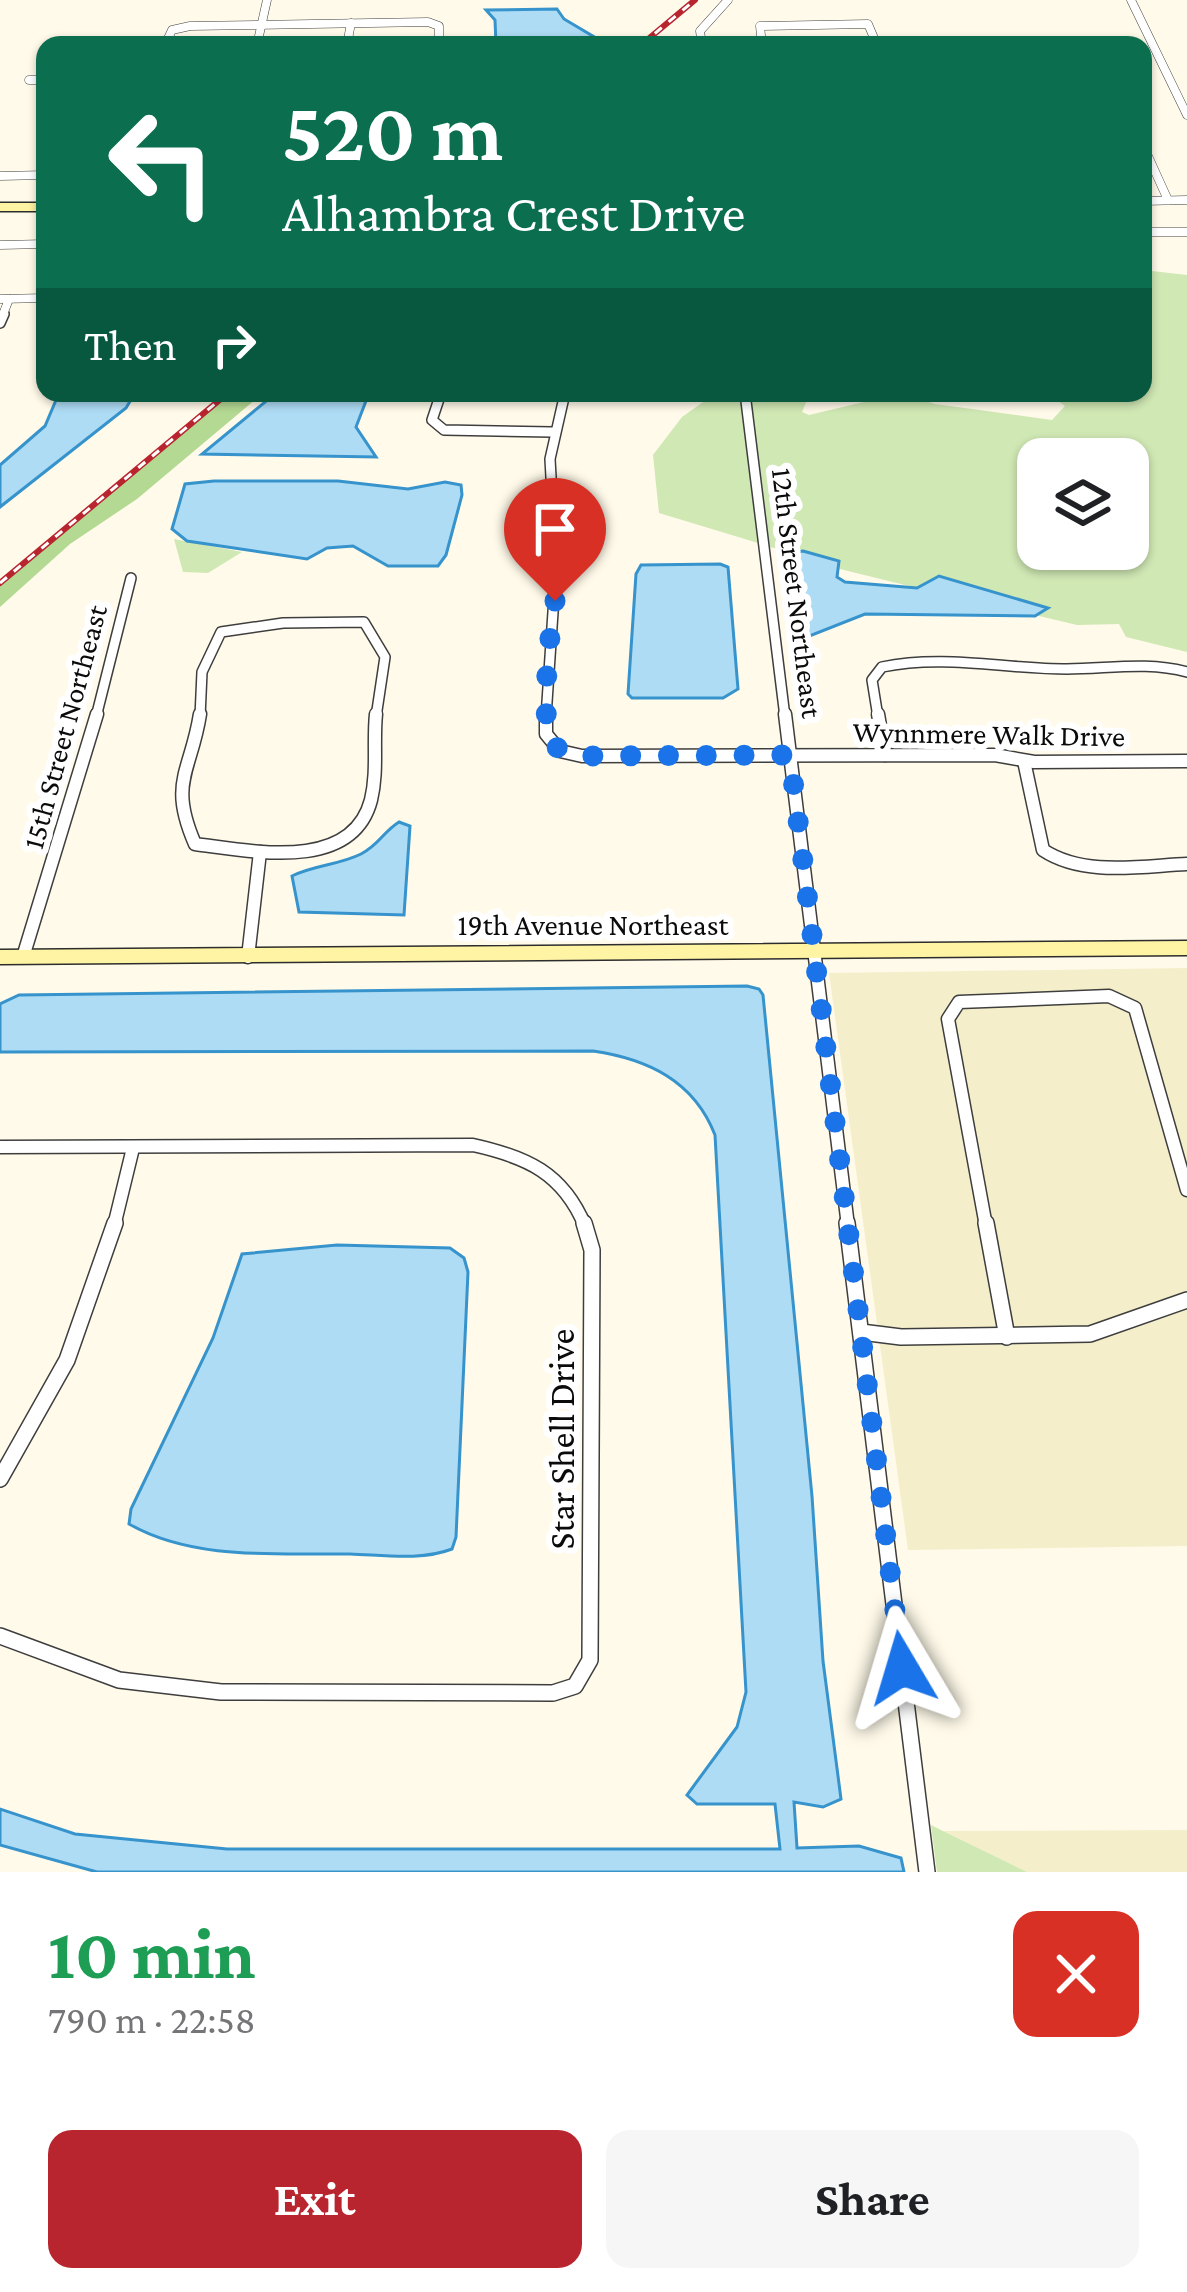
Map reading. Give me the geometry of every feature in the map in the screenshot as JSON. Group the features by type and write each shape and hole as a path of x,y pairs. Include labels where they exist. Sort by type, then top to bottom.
{"street":[{"path":"258,36 267,0"},
{"path":"701,36 728,0"},
{"path":"1131,0 1149,36"},
{"path":"761,36 760,26 799,22 868,24 873,36"},
{"path":"167,36 180,28 262,23 436,24 438,36"},
{"path":"349,36 351,23"},
{"path":"1152,43 1187,115"},
{"path":"29,80 36,80"},
{"path":"1172,83 1187,83"},
{"path":"1152,165 1168,200"},
{"path":"0,176 36,175"},
{"path":"1152,201 1184,200 1187,214"},
{"path":"0,207 36,207"},
{"path":"1152,232 1187,232"},
{"path":"0,245 36,244"},
{"path":"0,323 4,299 36,298"},
{"path":"438,402 432,420 444,430 552,432 562,402"},
{"name":"12th Street Northeast","path":"746,402 927,1872"},
{"name":"Wynnmere Walk Drive","path":"552,432 548,482 556,579 546,734 560,751 582,756 994,755 1024,761 1187,761"},
{"name":"15th Street Northeast","path":"23,957 83,770 131,578"},
{"path":"364,622 382,642 389,664 376,716 376,774 362,822 352,835 329,844 260,852 195,844 184,819 180,779 200,720 202,672 220,632 284,623 364,622"},
{"path":"885,755 872,680 882,667 1016,662 1046,668 1166,667 1187,672"},
{"path":"1024,761 1043,850 1052,859 1076,865 1187,864"},
{"path":"248,957 260,852"},
{"name":"19th Avenue Northeast","path":"0,957 1187,948"},
{"path":"1007,1337 948,1018 958,1002 1109,996 1135,1008 1187,1190"},
{"name":"Star Shell Drive","path":"0,1148 473,1145 545,1167 571,1190 592,1250 590,1660 575,1686 553,1694 221,1692 119,1680 0,1636"},
{"path":"0,1479 61,1380 94,1302 115,1236 133,1148"},
{"path":"861,1332 901,1337 1090,1334 1187,1300"}],"shaded area":[{"path":"1187,968 1187,1546 908,1550 829,973"},
{"path":"1187,1830 1187,1872 1027,1872 943,1831"}],"green space":[{"path":"1152,271 1187,275 1187,652 1126,637 1119,624 1077,625 1035,615 1048,608 949,578 917,588 836,568 839,561 769,547 751,402 806,402 802,412 809,415 864,402 929,402 1052,420 1065,406 1059,402 1152,402"},
{"path":"219,402 252,402 137,499 70,544 0,607 0,586"},
{"path":"703,402 741,402 758,543 659,513 653,455 682,417"},
{"path":"174,539 242,552 208,573 183,572"},
{"path":"931,1825 943,1831 1027,1872 937,1872"}],"water":[{"path":"557,9 564,19 593,36 496,36 495,20 486,10"},
{"path":"55,402 130,402 0,507 0,465 45,426"},
{"path":"265,402 366,402 356,427 376,457 202,454"},
{"path":"338,481 408,489 445,482 461,485 462,495 446,555 438,566 388,566 353,546 327,548 307,559 187,541 172,529 185,484"},
{"path":"803,551 839,561 837,577 845,582 917,588 939,576 1048,608 1035,616 865,614 802,636 788,553"},
{"path":"641,565 728,567 738,689 723,698 632,698 628,694 636,574"},
{"path":"399,822 410,826 404,915 299,912 292,876 361,854"},
{"path":"747,986 763,995 812,1496 823,1661 841,1799 823,1807 794,1802 797,1848 859,1846 901,1858 904,1872 97,1872 0,1845 0,1809 75,1834 227,1849 780,1849 775,1804 697,1804 687,1795 737,1727 746,1692 715,1135 695,1100 650,1067 593,1051 0,1052 0,1004 19,995"},
{"path":"337,1245 450,1248 464,1258 468,1272 452,1549 402,1556 237,1552 181,1544 129,1524 131,1509 213,1338 242,1254"}],"railway":[{"path":"652,36 695,0"},
{"path":"0,583 217,402"}],"route":[{"path":"555,601 547,660 546,734 560,751 582,756 790,755 902,1668"}]}
